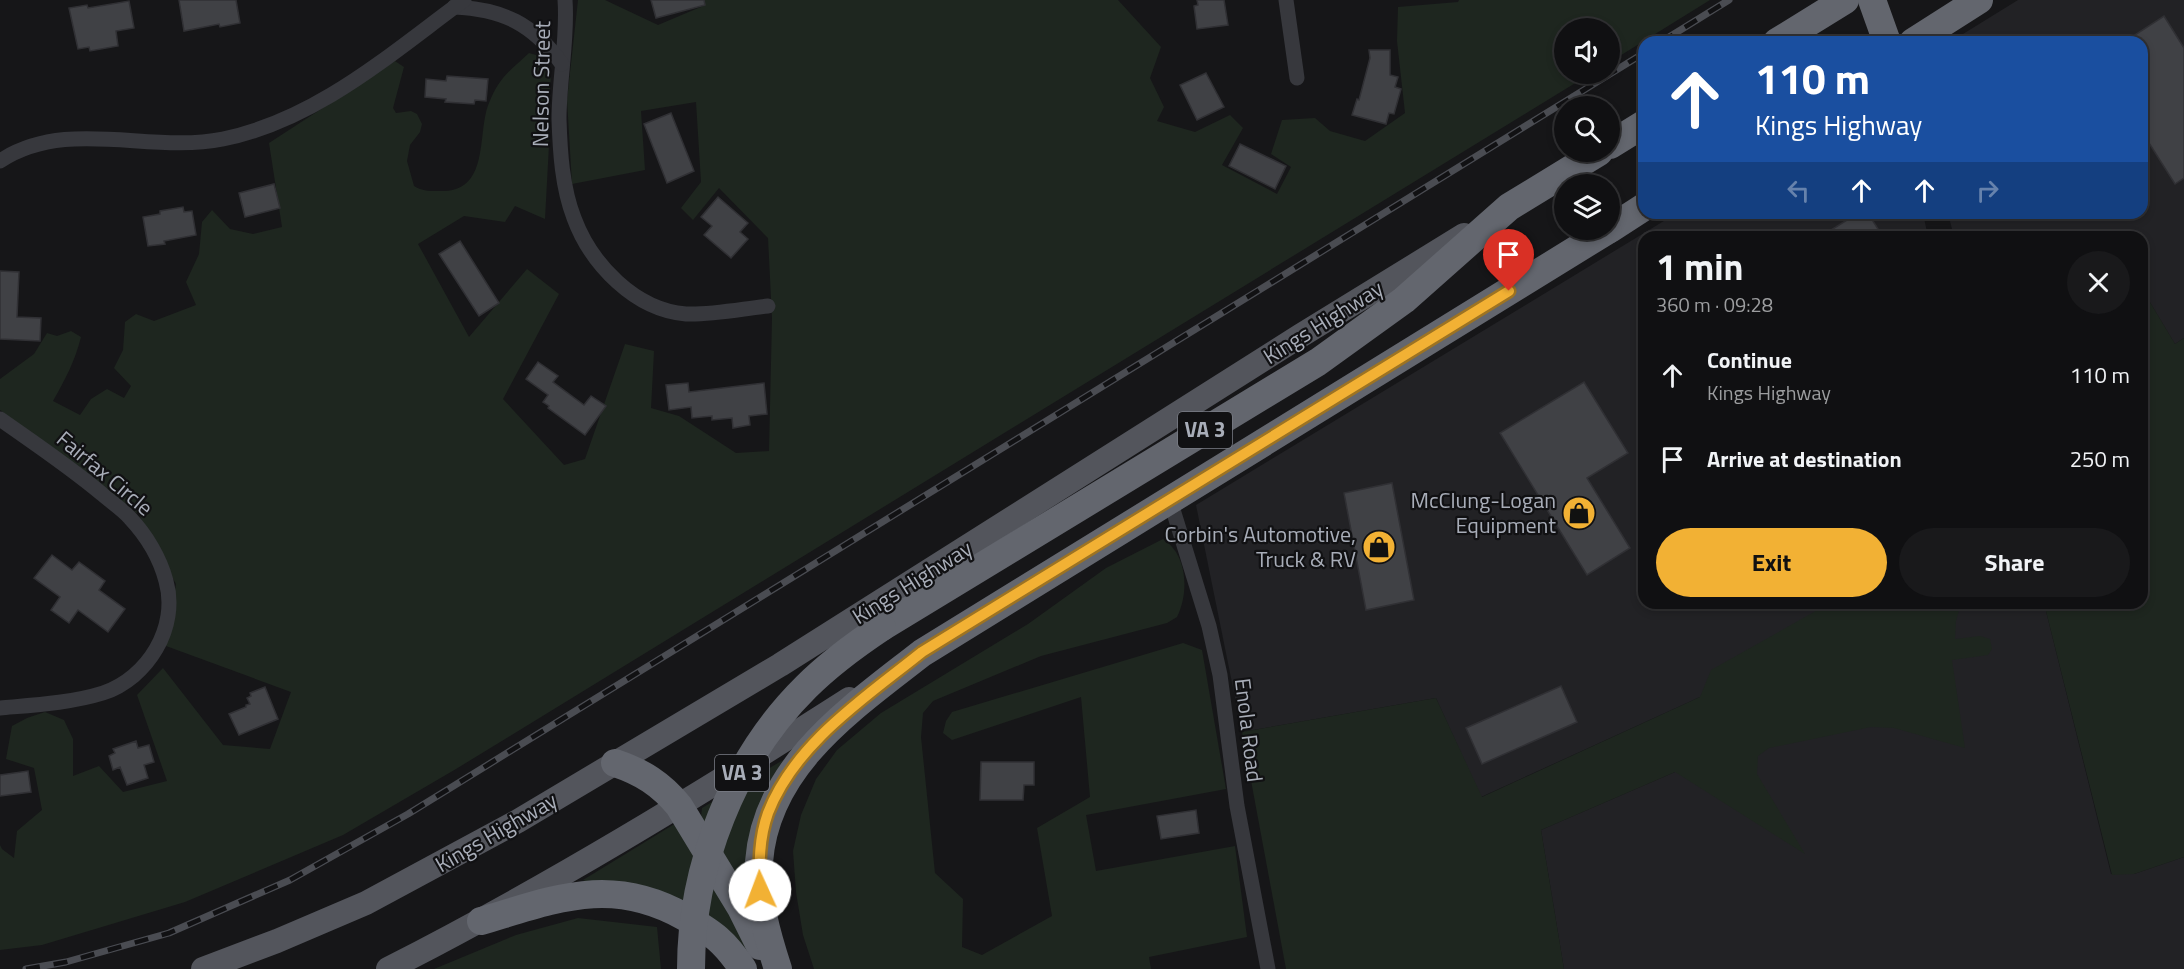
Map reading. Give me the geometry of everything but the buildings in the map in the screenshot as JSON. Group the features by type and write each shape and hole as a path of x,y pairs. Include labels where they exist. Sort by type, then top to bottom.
{"highway":[{"path":"1787,36 1845,0"},
{"path":"1872,0 1885,36"},
{"path":"1922,36 1979,0"},
{"path":"1620,139 1638,128"},
{"name":"Kings Highway","path":"1509,207 1583,162"},
{"name":"VA 3","path":"691,969 691,944 696,901 703,871 719,824 746,766 780,716 805,688 848,650 882,627 1318,362 1404,300 1509,207"},
{"name":"VA 3","path":"1620,222 1638,211"},
{"name":"VA 3","path":"778,969 765,928 759,881 761,838 768,813 795,766 846,713 922,652 1591,240"},
{"path":"615,763 652,779 668,792 679,806 741,908 772,969"},
{"path":"481,921 550,900 607,893 636,897 663,905 713,933 726,945 743,969"}],"main road":[{"name":"Kings Highway","path":"202,969 277,942 366,903 507,827 780,665 1300,336 1509,207"},
{"path":"388,969 481,921 679,806 922,652"}],"street":[{"name":"Nelson Street","path":"565,0 559,118 562,159 568,200 574,218 599,261 626,290 644,302 663,310 697,314 768,306"},
{"path":"1286,0 1297,78"},
{"path":"0,161 27,147 55,141 84,138 152,143 196,142 222,140 259,130 294,116 328,98 459,4 495,12 516,20 535,33 562,64"},
{"name":"Fairfax Circle","path":"0,419 86,480 129,517 146,538 159,561 167,581 169,601 167,621 154,654 138,673 122,684 103,693 0,708"},
{"name":"Enola Road","path":"1170,500 1209,626 1220,675 1235,794 1268,969"}],"shaded area":[{"path":"578,0 605,0 658,25 703,6 702,0 1118,0 1161,47 1150,78 1164,107 1157,121 1195,132 1230,115 1243,128 1222,165 1277,194 1291,167 1271,154 1282,120 1315,118 1330,131 1365,141 1405,113 1397,41 1398,7 1458,2 1459,0 1710,0 1652,36 1638,36 1638,45 1620,56 1620,18 1554,18 1554,84 1574,84 456,769 343,835 185,902 42,945 0,950 0,845 14,858 17,831 42,810 34,768 6,759 12,726 45,712 64,720 73,739 73,776 99,766 123,792 167,781 137,695 163,668 223,745 270,749 291,692 166,646 176,584 139,515 0,410 0,379 34,354 47,333 57,336 71,331 81,337 69,370 53,401 80,415 91,399 107,389 124,398 131,386 114,368 123,350 125,322 136,314 154,321 196,305 186,282 199,254 202,222 212,210 230,229 253,234 282,227 269,143 395,61 404,67 393,108 396,113 411,111 417,114 422,124 420,132 410,145 407,161 414,186 429,191 459,188 476,170 489,103 497,87 501,80 529,53 543,60 551,76 547,122 549,145 545,219 515,206 505,222 464,216 418,244 469,337 527,269 559,294 503,399 564,465 585,459 625,344 654,351 651,408 679,416 736,453 769,451 772,318 768,238 719,188 693,220 681,208 701,182 696,102 641,111 645,170 572,184 567,100"},
{"path":"2018,0 2184,0 2184,338 2175,344 2148,299 2148,231 1952,231 1950,219 2148,219 2148,36 1960,36"},
{"path":"1667,219 1924,219 1927,231 1647,231"},
{"path":"1638,237 1638,609 2045,609 2111,874 2134,874 2184,857 2184,969 1564,969 1541,830 1675,772 1700,697 1481,797 1436,698 1242,732 1196,505"},
{"path":"2148,299 2175,344 2184,338 2184,857 2134,874 2112,875 2046,609 2148,609"},
{"path":"1163,539 1177,555 1184,575 1183,597 1177,617 1167,623 1041,656 933,701 923,713 921,737 935,873 963,899 962,947 982,955 1052,916 1037,828 1090,797 1081,697 952,740 943,733 946,721 952,712 1183,643 1202,650 1226,789 1086,815 1096,871 1235,846 1247,937 1149,957 1151,969 814,969 803,935 796,892 793,851 801,815 816,779 837,750 881,713 1028,624 1106,568"},
{"path":"1819,609 1959,609 1955,639 1980,636 1990,639 1992,649 1988,655 1952,660 1965,748 1894,728 1871,727 1769,748 1758,756 1757,774 1805,854 1675,772 1541,830 1564,969 1286,969 1242,732 1436,698 1482,797 1700,697 1711,670"},
{"path":"783,760 773,778 748,896 701,817 702,808"},
{"path":"676,823 726,909 749,953 583,880"},
{"path":"578,918 657,927 661,969 434,969 516,935"}],"railway":[{"path":"1671,36 1729,0"},
{"path":"26,969 66,962 169,933 290,880 408,814 1638,57"}],"place":[{"name":"McClung-Logan Equipment","path":"1579,513"},
{"name":"Corbin's Automotive, Truck & RV","path":"1379,547"}],"route":[{"path":"760,890 761,838 768,813 795,766 846,713 922,652 1509,291"}]}
